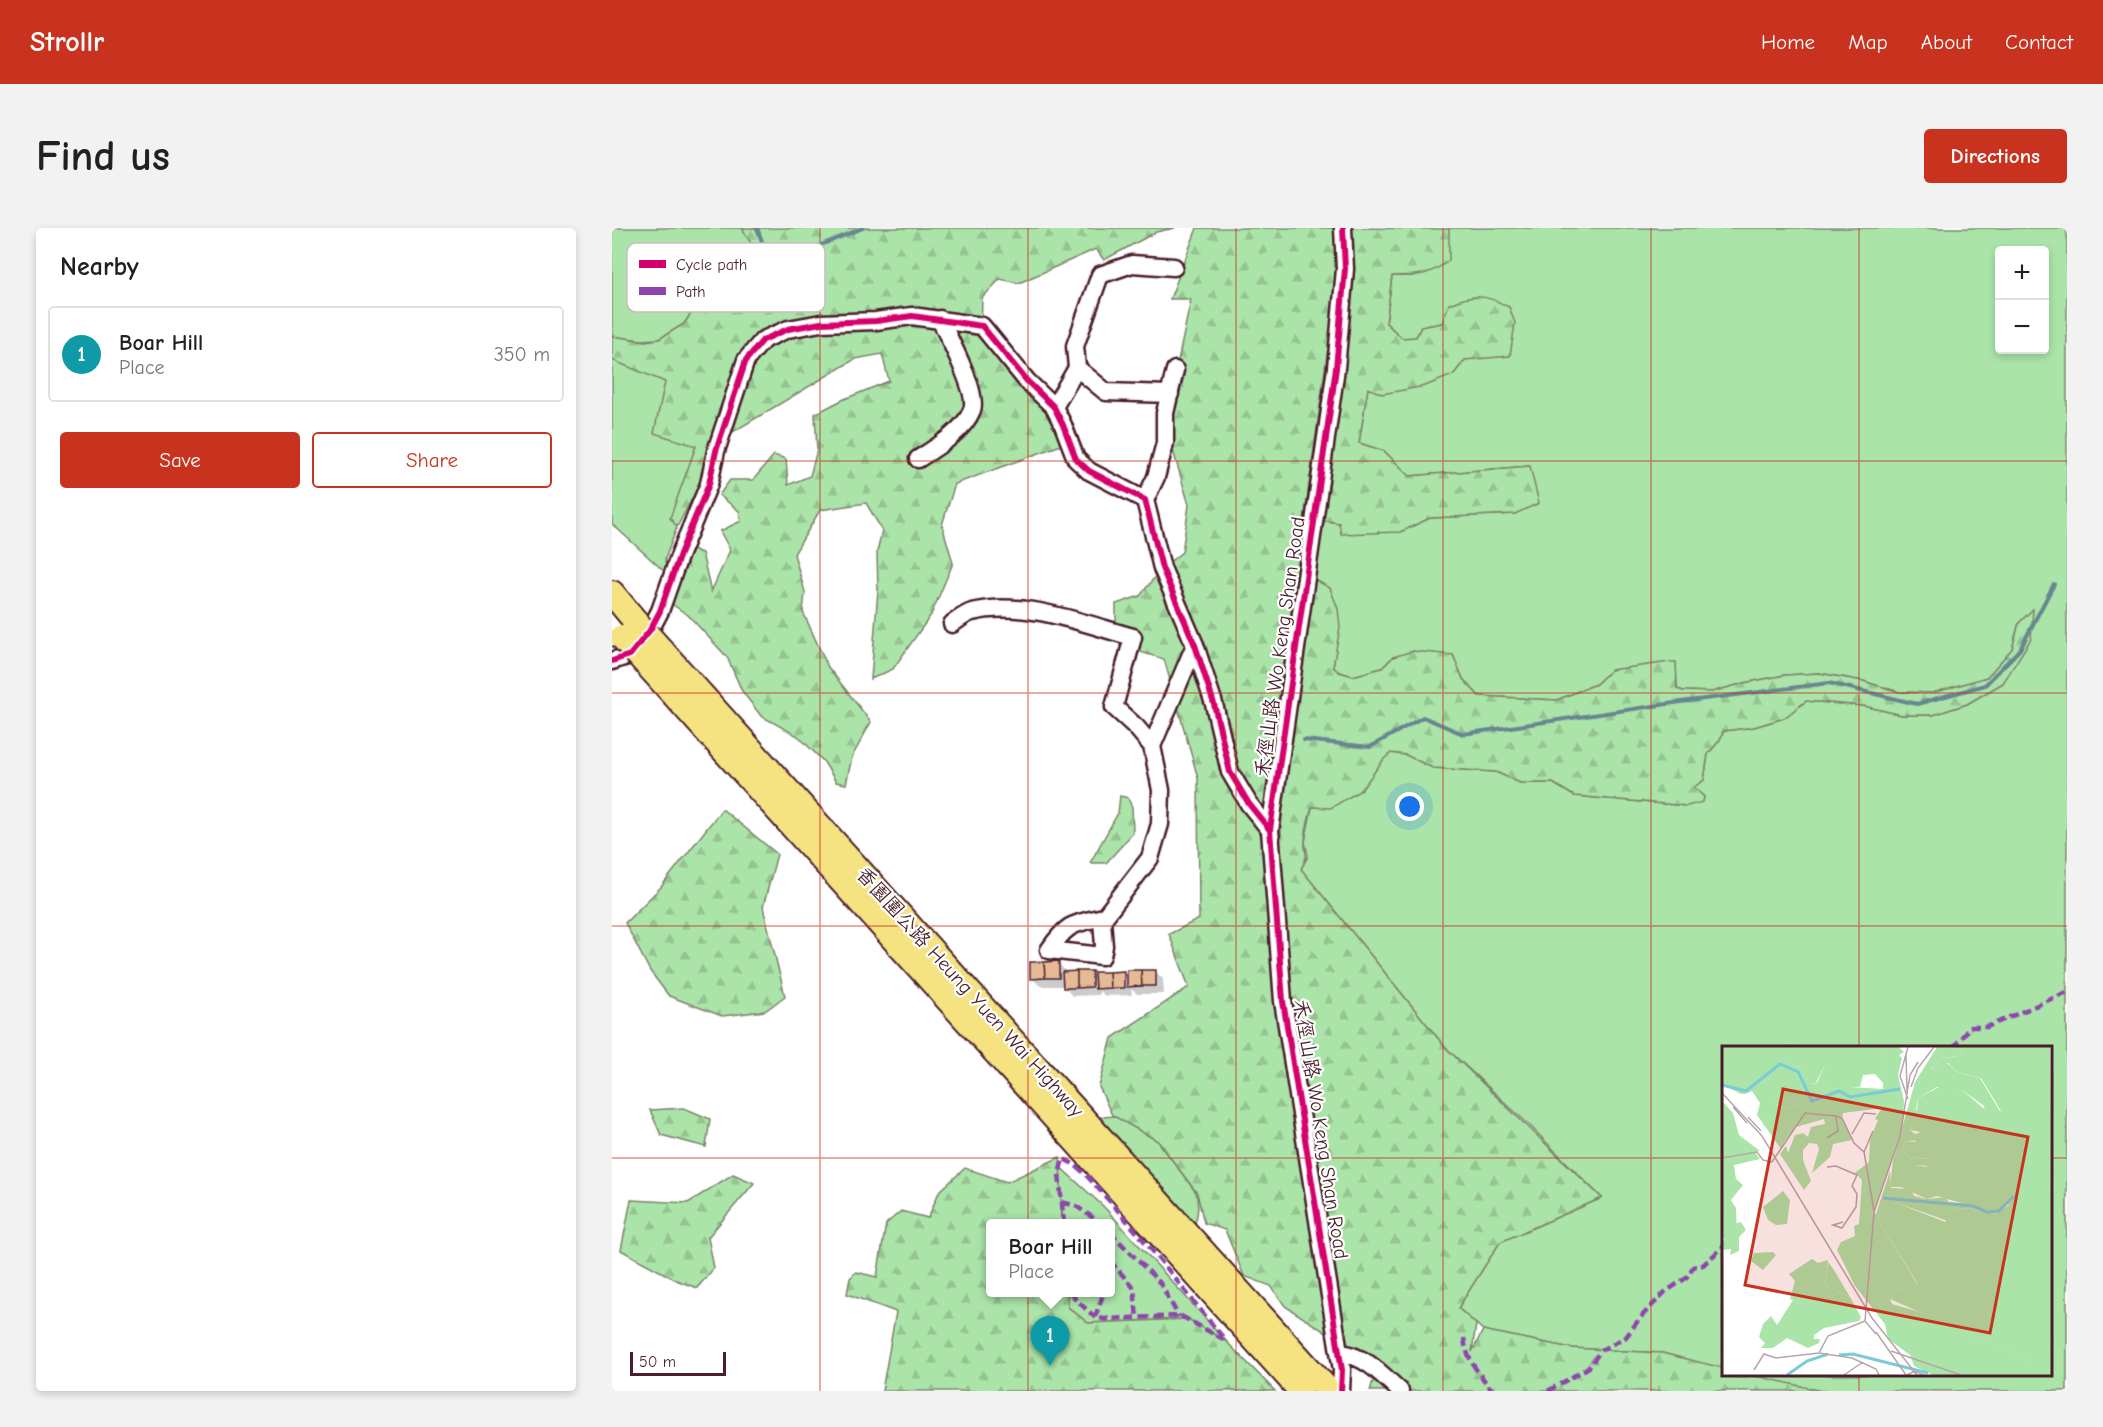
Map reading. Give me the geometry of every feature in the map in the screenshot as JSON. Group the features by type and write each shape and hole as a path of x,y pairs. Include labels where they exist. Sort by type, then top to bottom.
{"highway":[{"name":"香園圍公路 Heung Yuen Wai Highway","path":"612,593 624,629 1271,1343 1329,1391"},
{"name":"香園圍公路 Heung Yuen Wai Highway","path":"1271,1343 1301,1391"}],"street":[{"name":"禾徑山路 Wo Keng Shan Road","path":"1341,1391 1340,1352 1283,1001 1270,830 1336,368 1345,269 1343,228"},
{"path":"1054,407 1077,368 1075,346 1100,275 1132,264 1174,267"},
{"path":"612,661 630,655 650,630 660,611 680,554 709,484 716,451 746,360 763,340 788,329 821,323 876,321 912,316 982,326 1027,381 1054,407 1076,459 1089,471 1145,500"},
{"path":"918,459 938,447 963,424 973,408 973,391 940,320"},
{"path":"1077,368 1106,392 1170,394"},
{"path":"1175,369 1165,413 1165,443 1156,477 1145,500 1162,568 1195,645 1214,704 1230,772 1249,804 1270,830"},
{"path":"952,624 970,612 998,608 1044,613 1133,637 1114,707 1152,746 1161,790 1160,824 1150,858 1102,920"},
{"path":"1152,746 1195,645"},
{"path":"1340,1352 1355,1355 1370,1363 1400,1391"}],"green space":[{"path":"612,228 744,228 752,243 627,243 627,312 692,312 684,324 659,339 642,340 612,336"},
{"path":"742,228 1175,228 1156,232 1104,260 1096,249 1019,283 1000,279 982,298 981,336 1057,421 1061,445 955,484 942,525 953,563 931,615 893,669 871,679 878,590 877,552 882,530 866,503 820,510 794,554 805,592 803,612 828,667 871,722 852,757 846,784 836,782 824,762 798,736 761,716 742,691 727,657 688,615 667,601 690,548 702,553 711,592 730,550 720,531 741,521 739,511 719,495 730,480 753,480 774,455 786,459 788,485 810,476 817,450 815,414 889,381 882,354 855,359 731,433 677,527 670,518 696,446 654,433 665,382 612,360 612,336 645,341 659,339 684,324 692,312 825,312 825,243 751,243"},
{"path":"1197,228 1336,228 1335,297 1272,753 1270,830 1280,848 1284,782 1312,578 1330,588 1338,609 1340,627 1333,667 1339,672 1353,676 1382,668 1393,657 1413,651 1453,655 1463,679 1479,696 1557,700 1596,684 1611,670 1670,662 1676,662 1677,689 1683,691 1712,692 1785,675 1819,673 1863,681 1899,692 1933,693 1987,677 2012,649 2019,623 2033,609 2031,639 2003,683 1967,704 1933,715 1902,715 1864,706 1806,701 1784,718 1754,727 1724,731 1708,754 1704,780 1694,787 1704,797 1703,802 1687,806 1574,796 1553,783 1520,783 1496,772 1433,768 1406,755 1391,753 1361,790 1331,808 1312,807 1308,819 1305,837 1306,856 1301,869 1445,1047 1602,1198 1500,1242 1458,1308 1476,1324 1472,1352 1483,1330 1571,1348 1662,1353 1722,1368 1722,1376 1756,1376 1822,1391 1370,1391 1373,1381 1356,1352 1285,1306 1271,1286 1244,1276 1225,1230 1204,1223 1197,1193 1158,1141 1112,1115 1099,1087 1112,1038 1189,987 1169,934 1199,919 1198,778 1164,659 1120,646 1116,628 1116,604 1140,596 1162,568 1182,552 1189,505 1165,423 1191,299 1170,299"},
{"path":"1349,228 1449,229 1449,260 1423,274 1392,276 1386,323 1402,338 1416,337 1421,327 1442,323 1449,304 1473,297 1486,298 1509,307 1515,323 1510,356 1465,360 1453,375 1425,386 1382,394 1368,388 1359,443 1384,451 1410,476 1530,466 1539,503 1515,514 1430,518 1400,532 1341,534 1339,523 1320,520"},
{"path":"1449,228 2067,228 2067,1391 1807,1391 1747,1376 2052,1376 2052,1046 1722,1046 1722,1369 1662,1353 1571,1348 1483,1330 1458,1308 1500,1242 1602,1198 1527,1123 1445,1047 1301,869 1308,856 1305,842 1312,807 1361,790 1384,758 1391,753 1406,755 1433,768 1496,772 1520,783 1553,783 1574,796 1687,806 1704,797 1693,787 1704,780 1708,754 1724,731 1754,727 1784,718 1806,701 1864,706 1902,715 1933,715 1967,704 2003,683 2019,623 2012,649 1987,677 1933,693 1899,692 1863,681 1819,673 1785,675 1712,692 1683,691 1677,689 1676,663 1611,670 1596,684 1557,700 1479,696 1463,679 1453,655 1393,657 1382,668 1353,676 1339,672 1333,667 1335,652 1312,578 1320,520 1400,532 1430,518 1515,514 1529,466 1409,476 1384,451 1359,443 1368,387 1453,375 1465,360 1442,323 1421,327 1416,337 1402,338 1386,323 1392,276 1413,276"},
{"path":"612,358 667,379 696,446 674,517 677,527 665,559 666,573 612,524"},
{"path":"1120,796 1128,798 1132,807 1133,833 1106,863 1090,863 1118,813"},
{"path":"722,809 777,854 763,907 785,996 765,1011 722,1016 669,996 650,971 625,923 661,887"},
{"path":"684,1108 710,1119 706,1147 661,1135 650,1110"},
{"path":"1114,1116 1158,1141 1195,1191 1198,1210 1193,1228 1091,1118"},
{"path":"1060,1157 1062,1219 986,1219 986,1297 1067,1297 1068,1307 1088,1323 1188,1319 1227,1342 1275,1391 882,1391 896,1312 847,1294 850,1278 856,1272 877,1277 886,1224 901,1211 928,1218 939,1192 965,1168 1007,1182"},
{"path":"1058,1165 1115,1219 1063,1219"},
{"path":"733,1174 754,1183 708,1237 714,1268 697,1288 676,1280 621,1250 631,1200 688,1203"},
{"path":"1115,1219 1227,1342 1188,1319 1088,1323 1068,1307 1068,1297 1115,1297"}],"building":[{"path":"1059,961 1059,978 1045,978 1044,962"},
{"path":"1030,962 1044,962 1045,978 1030,979"},
{"path":"1127,970 1141,970 1142,986 1127,987"},
{"path":"1141,970 1156,970 1156,986 1142,986"},
{"path":"1077,971 1077,988 1063,988 1062,972"},
{"path":"1077,971 1092,971 1092,987 1077,988"},
{"path":"1124,971 1124,988 1110,988 1109,972"},
{"path":"1094,972 1109,972 1110,988 1095,989"}],"waterway":[{"path":"757,228 763,243"},
{"path":"825,243 863,228"},
{"path":"1304,740 1370,747 1423,717 1463,734 1829,683 1917,704 1985,685 2020,649 2054,584"}],"marked path":[{"path":"1955,1046 1970,1027 1987,1027 2067,992"},
{"path":"1064,1219 1059,1174 1063,1159 1080,1169 1120,1212 1225,1340 1181,1316 1104,1319 1095,1317 1102,1297"},
{"path":"1062,1202 1076,1206 1095,1219"},
{"path":"1115,1237 1160,1283 1179,1317"},
{"path":"1548,1391 1589,1367 1601,1350 1626,1337 1640,1318 1665,1292 1686,1278 1693,1267 1703,1265 1722,1248"},
{"path":"1115,1267 1134,1288 1137,1318"},
{"path":"1074,1297 1095,1317"},
{"path":"1464,1338 1471,1360 1493,1391"}],"cycle path":[{"path":"1341,1391 1342,1370 1283,1001 1270,830 1336,368 1345,269 1343,228"},
{"path":"612,661 630,655 650,630 660,611 680,554 709,484 716,451 746,360 763,340 788,329 821,323 876,321 912,316 982,326 1027,381 1054,407 1076,459 1089,471 1145,500 1162,568 1195,645 1214,704 1230,772 1249,804 1270,830"}],"place":[{"name":"Boar Hill","path":"1050,1366"}]}
